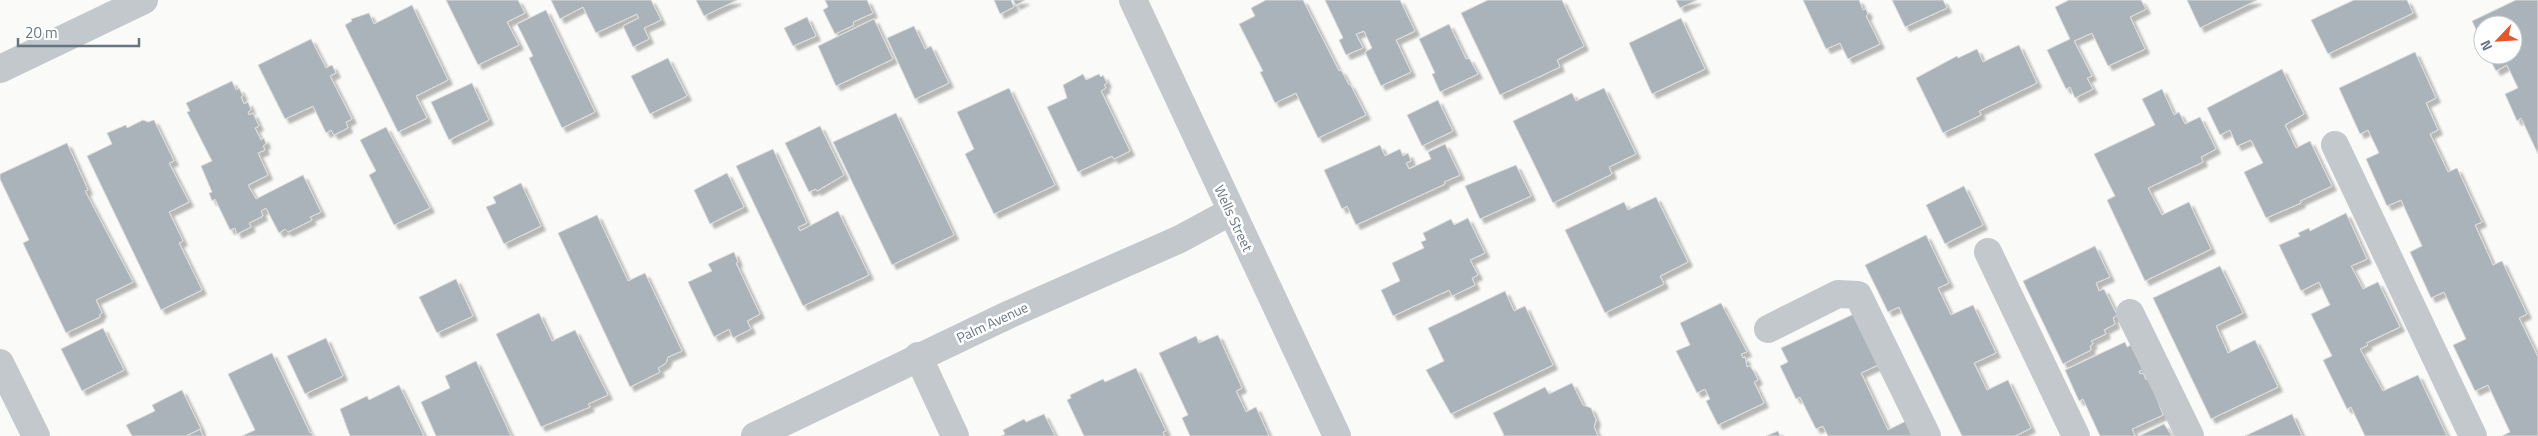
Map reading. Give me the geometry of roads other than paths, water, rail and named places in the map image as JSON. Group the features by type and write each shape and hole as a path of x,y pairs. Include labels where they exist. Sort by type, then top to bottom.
{"street":[{"path":"0,69 144,0"},
{"name":"Wells Street","path":"1133,0 1230,212 1337,436"},
{"path":"2335,145 2473,436"},
{"name":"Palm Avenue","path":"755,436 918,356 1180,239 1230,212"},
{"path":"1988,252 2076,436"},
{"path":"1768,329 1838,294 1858,295 1927,436"},
{"path":"2130,313 2190,436"},
{"path":"918,356 955,436"},
{"path":"0,363 36,436"}]}
